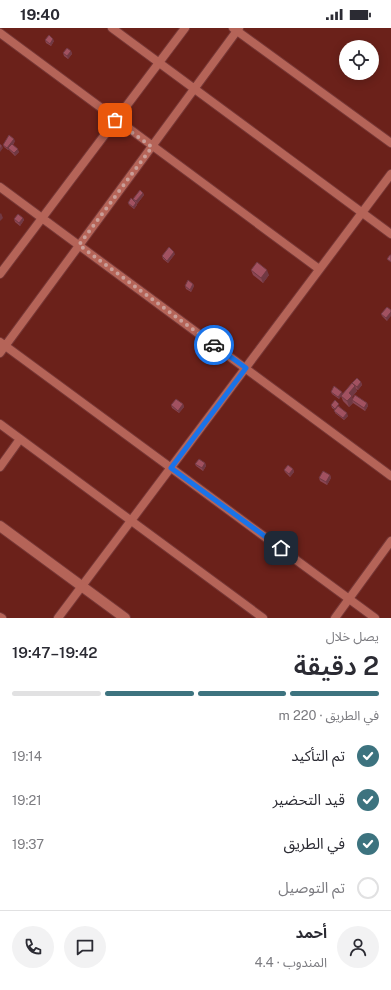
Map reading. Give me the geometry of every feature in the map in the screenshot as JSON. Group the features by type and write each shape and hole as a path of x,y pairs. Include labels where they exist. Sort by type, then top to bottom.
{"street":[{"path":"112,28 391,234"},
{"path":"0,274 185,28"},
{"path":"0,354 3,344 152,147 236,29 391,144"},
{"path":"0,33 115,120 319,270"},
{"path":"58,618 391,174"},
{"path":"0,187 391,476"},
{"path":"3,344 375,618"},
{"path":"0,424 263,618"},
{"path":"0,467 20,439"},
{"path":"0,526 125,618"},
{"path":"335,618 391,541"}],"building":[{"path":"49,35 53,39 50,44 45,40"},
{"path":"67,48 71,51 67,56 63,53"},
{"path":"9,135 14,139 7,148 3,145"},
{"path":"12,144 18,149 14,153 8,148"},
{"path":"140,190 143,193 136,201 133,199"},
{"path":"131,198 136,203 133,207 128,203"},
{"path":"18,214 23,218 19,223 14,219"},
{"path":"169,247 174,252 167,261 162,256"},
{"path":"391,255 391,262 387,259"},
{"path":"257,262 267,270 261,278 251,270"},
{"path":"188,280 193,284 190,290 185,286"},
{"path":"387,307 391,310 391,312 386,318 381,314"},
{"path":"357,378 361,382 357,387 352,383"},
{"path":"352,383 355,386 349,393 352,396 347,401 341,396"},
{"path":"334,386 342,392 338,397 331,392"},
{"path":"355,395 367,403 364,408 352,400"},
{"path":"176,399 183,404 178,411 171,405"},
{"path":"335,400 339,404 335,409 331,405"},
{"path":"338,406 347,413 343,418 334,411"},
{"path":"199,459 205,463 202,468 195,464"},
{"path":"288,465 293,469 289,474 284,470"},
{"path":"323,471 330,475 326,482 319,478"}],"way so far":[{"path":"115,120 152,147 79,245 214,345"}],"route":[{"path":"214,345 246,368 171,468 281,548"}]}
